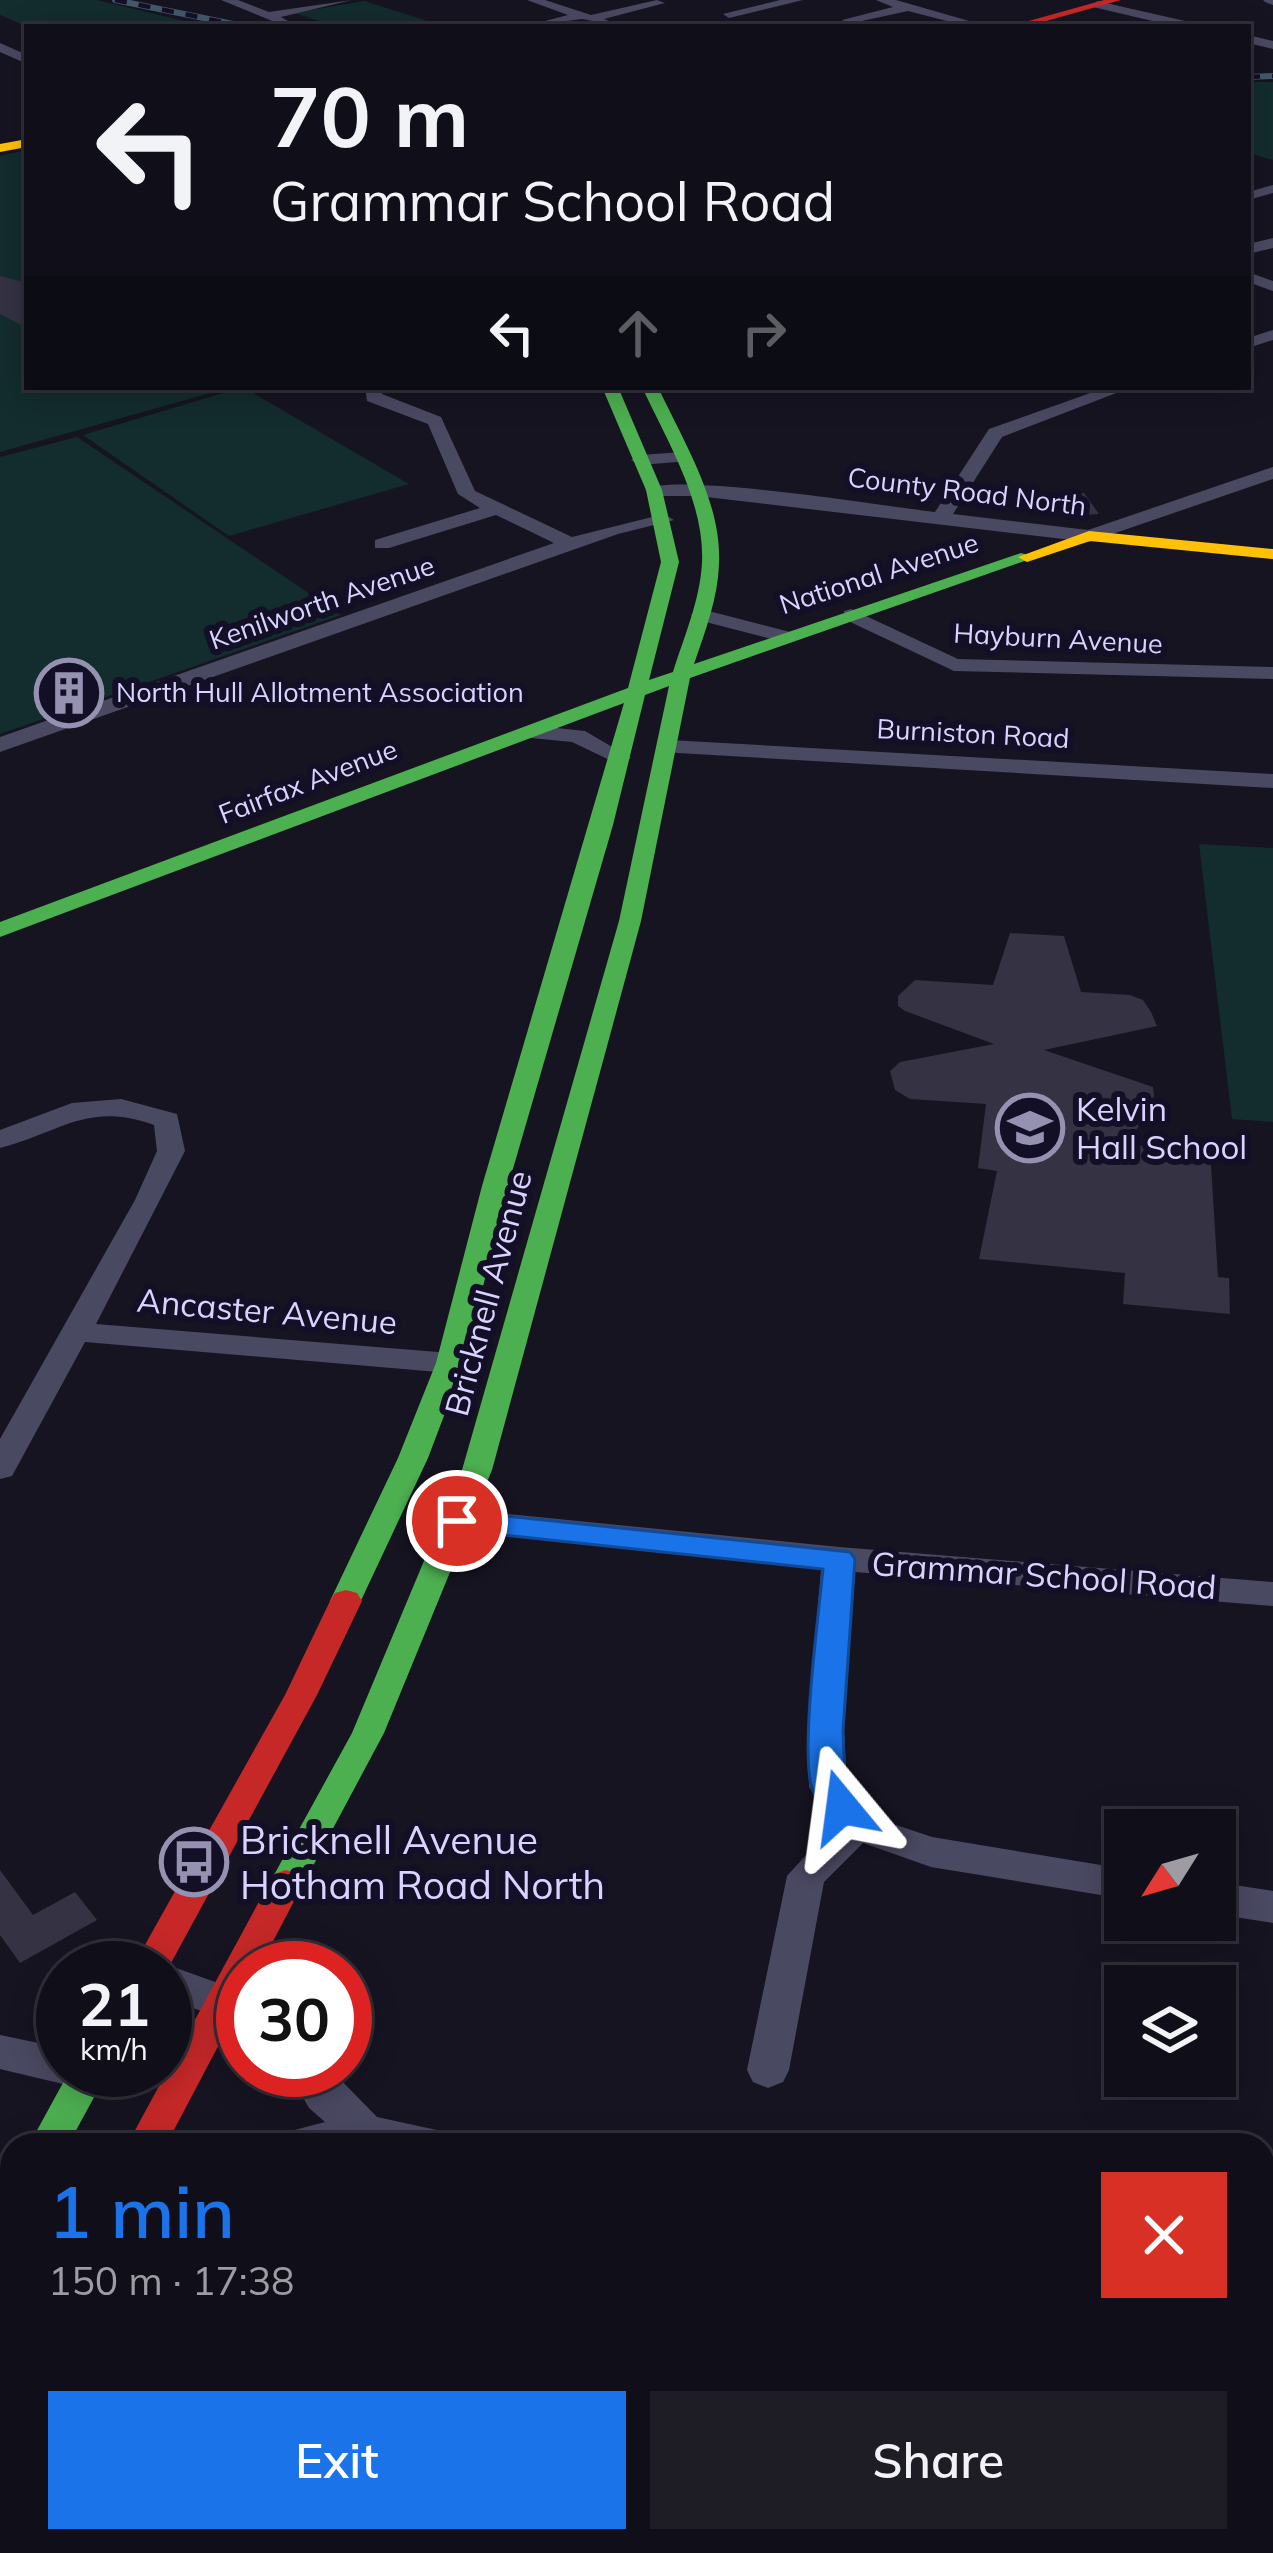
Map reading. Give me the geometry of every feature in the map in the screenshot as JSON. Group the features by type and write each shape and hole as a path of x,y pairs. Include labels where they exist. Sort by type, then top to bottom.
{"street":[{"path":"227,0 282,21"},
{"path":"267,16 346,0"},
{"path":"533,0 609,24"},
{"path":"746,20 724,13 797,0"},
{"path":"881,0 973,24"},
{"path":"541,24 659,3"},
{"path":"1024,24 1106,3 1183,24"},
{"path":"848,20 908,7"},
{"path":"374,390 373,397 388,406 435,412 467,494 492,510 572,544"},
{"name":"Bricknell Avenue","path":"165,1941 301,1695 413,1458 450,1363 495,1186 620,758 670,562 654,490 611,390"},
{"name":"Bricknell Avenue","path":"265,1941 368,1732 457,1521 519,1328 552,1190 612,988 711,561 698,490 651,390"},
{"path":"940,519 995,433 1115,390"},
{"path":"640,460 682,457"},
{"path":"1140,530 1273,473"},
{"name":"County Road North","path":"654,490 698,490 1089,536 1140,530 1273,554"},
{"path":"379,535 407,536 492,510"},
{"name":"Kenilworth Avenue","path":"0,745 614,529 664,520"},
{"name":"National Avenue","path":"637,691 1089,536"},
{"path":"670,562 711,561"},
{"path":"701,615 788,637"},
{"name":"Hayburn Avenue","path":"851,615 954,665 1273,673"},
{"name":"Fairfax Avenue","path":"0,930 637,691"},
{"path":"529,732 577,736 620,758"},
{"name":"Burniston Road","path":"669,747 1273,781"},
{"name":"Ancaster Avenue","path":"0,1140 97,1104 136,1107 167,1120 171,1150 78,1332 0,1468"},
{"path":"495,1186 552,1190"},
{"name":"Ancaster Avenue","path":"78,1332 450,1363"},
{"name":"Grammar School Road","path":"457,1521 839,1559 1273,1594"},
{"path":"839,1559 826,1731 828,1787 856,1826 931,1852 1104,1881"},
{"path":"767,2070 806,1876 856,1826"},
{"path":"1236,1901 1273,1907"},
{"name":"Bricknell Avenue","path":"153,2133 216,2033"},
{"path":"0,2052 36,2060"},
{"path":"53,2133 73,2097"},
{"path":"326,2097 367,2133"}],"green space":[{"path":"0,0 97,0 197,24 24,25 0,15"},
{"path":"364,1 437,24 328,24 294,13"},
{"path":"1251,82 1273,82 1273,160 1251,154"},
{"path":"24,151 24,390 221,390 0,452 0,156"},
{"path":"233,390 248,390 409,484 229,536 83,435"},
{"path":"77,437 341,615 0,734 0,457"},
{"path":"1199,844 1273,848 1273,1122 1232,1119"}],"building":[{"path":"0,276 24,282 24,326 0,314"},
{"path":"1084,493 1099,514 1067,516 1053,495"},
{"name":"Kelvin Hall School","path":"1010,933 1064,936 1081,992 1130,995 1143,1000 1151,1012 1157,1026 1044,1050 1153,1087 1154,1096 1129,1145 1210,1150 1218,1277 1229,1278 1230,1314 1123,1304 1125,1273 979,1259 997,1171 978,1168 986,1104 910,1099 895,1090 890,1071 900,1062 994,1044 905,1011 898,1006 898,996 915,980 993,985"},
{"path":"0,1870 33,1915 75,1892 97,1920 59,1941 36,1941 36,1954 20,1963 0,1935"}],"railway":[{"path":"115,0 233,24"},
{"path":"1251,77 1273,76"}],"traffic: fast":[{"path":"346,1601 413,1458 450,1363 495,1186 602,825 670,562 654,490 611,390"},
{"path":"286,1884 368,1733 477,1470 630,921 681,675 701,615 711,561 698,490 651,390"},
{"path":"0,930 681,675 1027,557"},
{"path":"55,2133 75,2097"}],"traffic: slow":[{"path":"0,148 24,144"},
{"path":"1027,557 1089,536 1273,554"}],"traffic: jam":[{"path":"1024,24 1116,0"},
{"path":"165,1941 301,1695 346,1601"},
{"path":"152,2133 286,1884"}],"place":[{"name":"North Hull Allotment Association","path":"69,693"},
{"name":"Kelvin Hall School","path":"1030,1128"},
{"name":"Bricknell Avenue Hotham Road North","path":"194,1862"}],"route":[{"path":"457,1521 839,1559 826,1731 828,1787 842,1807"}]}
